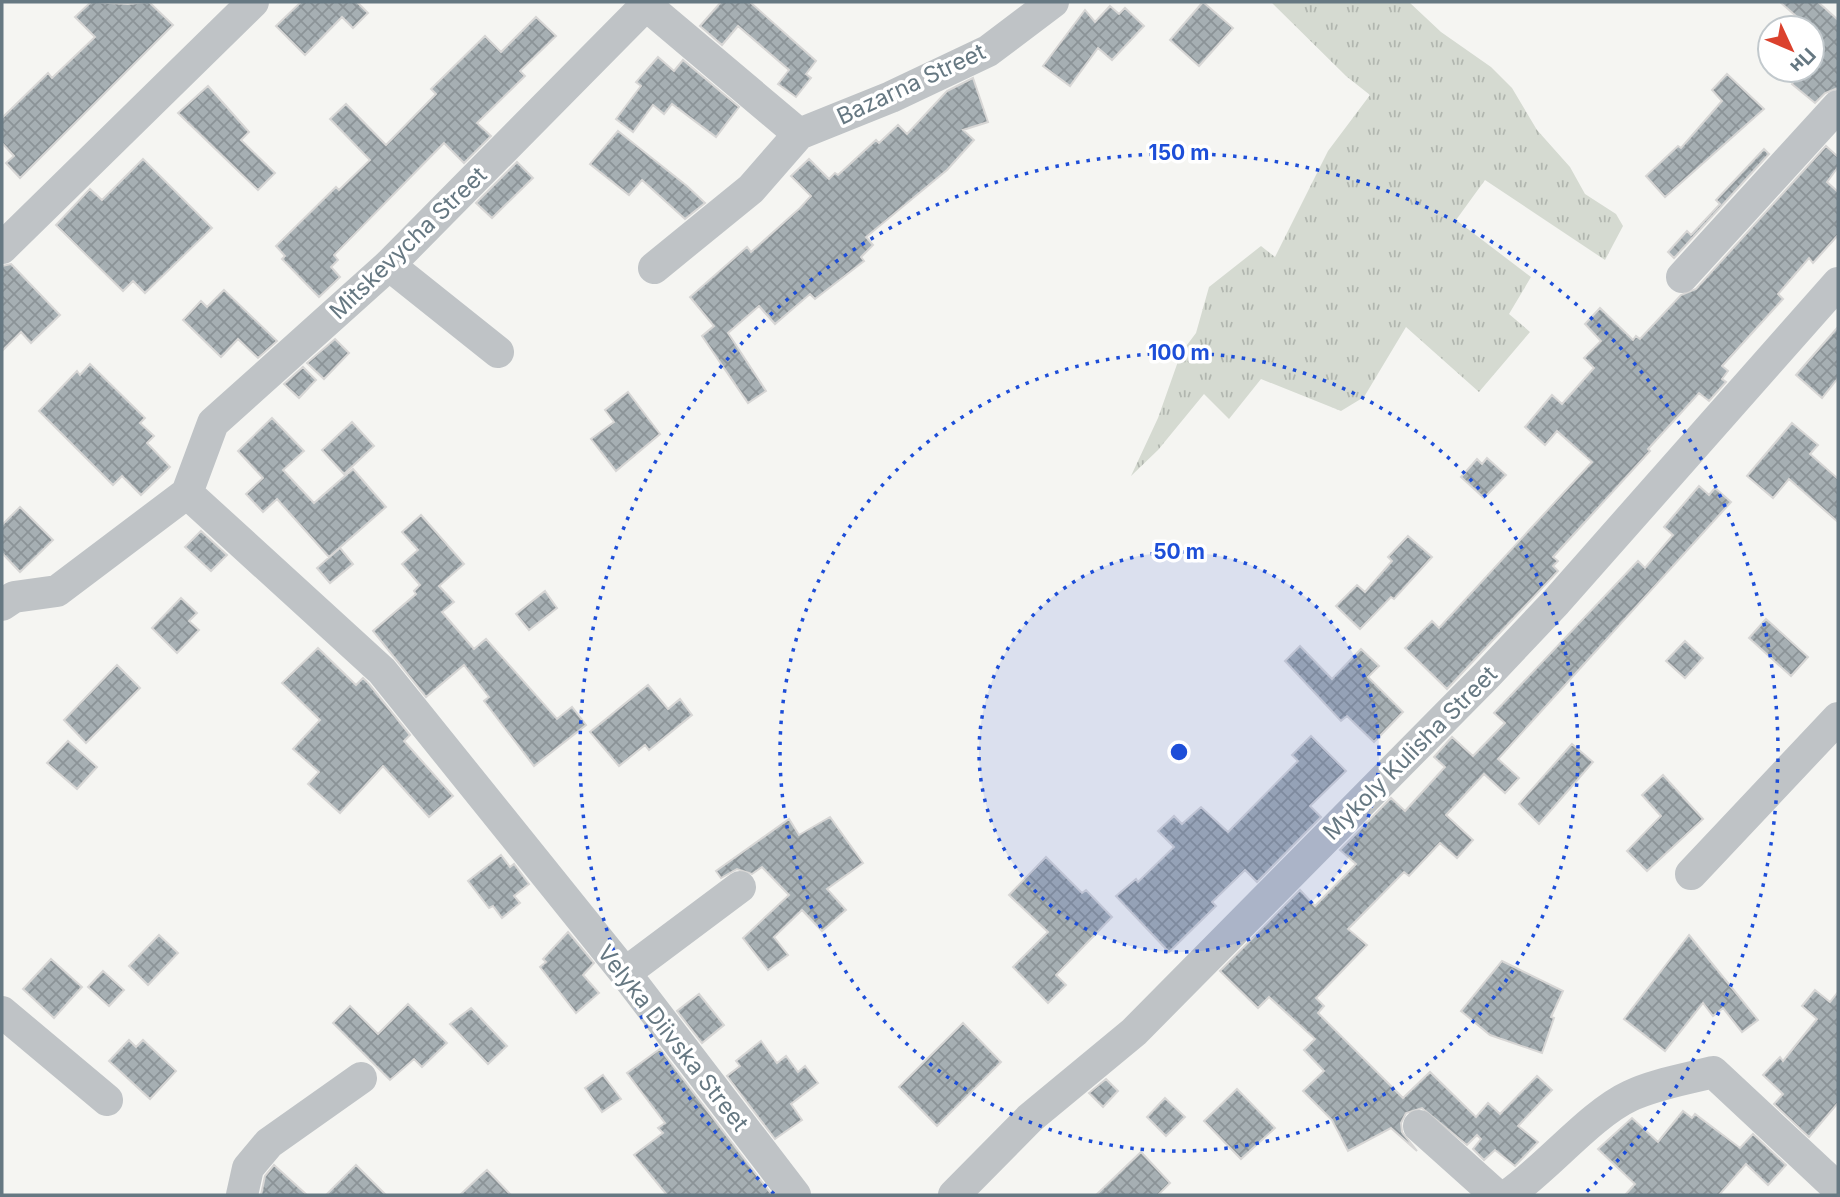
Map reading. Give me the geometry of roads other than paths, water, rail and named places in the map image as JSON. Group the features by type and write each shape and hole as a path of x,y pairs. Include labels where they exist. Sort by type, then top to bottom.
{"street":[{"path":"2,248 253,2"},
{"name":"Bazarna Street","path":"654,268 751,189 799,134 891,97 988,51 1053,2"},
{"path":"648,3 799,134"},
{"name":"Mitskevycha Street","path":"187,493 213,423 389,265 648,3"},
{"path":"1682,277 1838,106"},
{"path":"389,265 498,352"},
{"name":"Mykoly Kulisha Street","path":"954,1195 1030,1118 1133,1031 1486,676 1556,602 1838,283"},
{"path":"6,595 57,591 187,493"},
{"name":"Velyka Diivska Street","path":"187,493 382,671 552,880 795,1195"},
{"path":"1691,874 1838,718"},
{"path":"625,973 740,887"},
{"path":"2,1012 107,1100"},
{"path":"1508,1195 1530,1180 1605,1113 1630,1096 1713,1072 1830,1185"},
{"path":"242,1195 248,1168 269,1143 362,1078"},
{"path":"1419,1126 1496,1195"}]}
